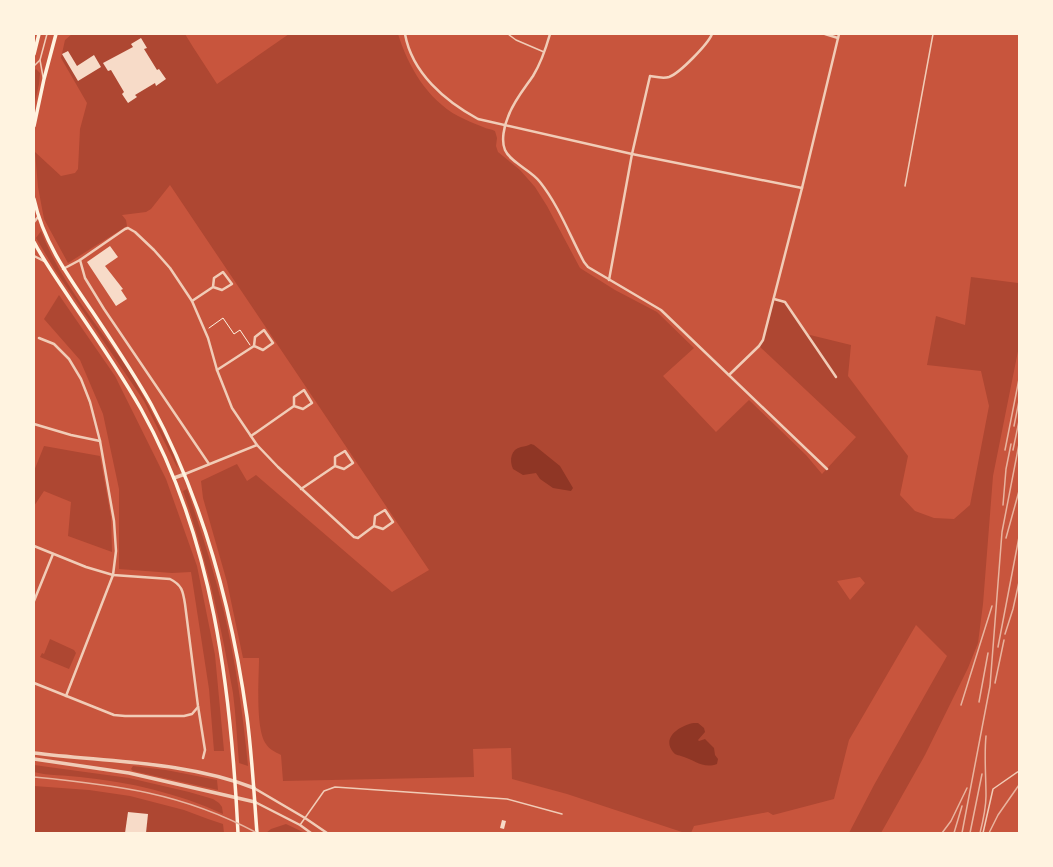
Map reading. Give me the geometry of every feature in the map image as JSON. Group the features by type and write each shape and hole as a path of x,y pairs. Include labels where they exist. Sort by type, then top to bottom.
{"main road":[{"path":"34,54 39,34"},
{"path":"34,126 44,79 56,34"},
{"path":"34,200 38,217 63,269 114,343 150,403 174,448 185,474 212,552 232,633 246,716 254,788 257,833"},
{"path":"34,242 44,261 105,350 134,397 159,444 174,478 194,534 212,606 226,692 238,833"}],"street":[{"path":"405,34 409,51 420,71 446,98 462,110 478,119 632,154 802,188"},
{"path":"550,34 534,74 515,102 508,116 505,126 504,147 508,155 533,174 545,189 584,262 593,271 661,310 827,469"},
{"path":"609,280 632,154 650,76 661,78 669,77 676,73 706,45 712,34"},
{"path":"730,375 759,346 763,340 839,36 825,34"},
{"path":"34,222 38,217"},
{"path":"63,269 80,260 125,229 128,228 135,232 170,268 192,301 205,330 232,408 257,445 301,489 354,537 358,538 374,526 375,516 385,510 393,522 383,529 374,526"},
{"path":"34,256 44,261"},
{"path":"80,260 85,278 104,309 209,464"},
{"path":"192,301 213,287 214,278 224,272 232,284 222,290 213,287"},
{"path":"774,299 785,302 836,376"},
{"path":"218,370 253,347 255,337 264,330 272,343 263,350 253,347"},
{"path":"39,338 54,344 69,359 81,379 90,402 100,441 114,521 116,552 113,575 66,696"},
{"path":"304,390 312,403 303,409 294,406 294,397 304,390"},
{"path":"251,436 294,406"},
{"path":"34,424 71,435 100,441"},
{"path":"174,478 257,445"},
{"path":"345,451 353,463 344,470 335,466 335,457 345,451"},
{"path":"301,489 335,466"},
{"path":"34,546 86,567 113,575 170,579 178,583 184,592 205,750 203,758"},
{"path":"34,601 53,554"},
{"path":"34,683 107,713 125,716 184,716 192,714 198,706"},
{"path":"34,753 177,768 234,780 254,788 305,818 327,833"},
{"path":"34,760 129,773 255,802 300,825 311,833"}],"lane":[{"path":"44,79 40,60 47,34"},
{"path":"508,34 516,40 544,52"},
{"path":"904,186 933,34"},
{"path":"34,66 40,60"},
{"path":"984,833 993,789 1019,771"},
{"path":"300,825 324,792 335,787 507,799 562,814"}],"path":[{"path":"205,330 223,318 234,334 240,330 253,347"}],"shaded area":[{"path":"72,34 185,34 217,84 289,34 398,34 413,70 437,101 458,116 484,128 495,131 498,152 520,170 535,187 547,206 580,268 615,290 657,312 694,348 663,376 716,432 749,400 806,455 822,474 856,437 759,346 763,340 774,299 785,302 806,334 851,345 848,376 908,456 900,495 915,511 934,518 954,519 970,505 989,406 981,371 927,365 936,316 965,325 971,277 1019,283 1019,346 993,476 983,604 978,643 968,668 925,755 881,833 849,833 874,785 947,656 916,625 849,740 834,799 773,815 768,812 694,826 691,833 685,833 567,794 512,779 511,748 473,749 474,777 283,781 281,755 267,746 260,727 258,703 259,658 243,658 227,582 203,498 201,481 237,464 247,481 256,475 392,592 429,570 170,185 151,209 146,212 122,215 126,220 127,226 68,263 44,219 38,187 35,152 61,176 75,173 78,169 80,129 87,103 61,58 65,40","holes":["860,577 865,583 850,600 837,581"]},
{"path":"36,69 40,73 34,106 34,72"},
{"path":"41,231 57,265 77,298 136,382 175,457 178,469 144,401 55,270 36,238"},
{"path":"59,295 115,376 166,479 197,566 215,655 224,751 214,751 209,689 191,572 172,573 119,569 119,489 103,414 80,360 44,319"},
{"path":"531,444 560,466 573,488 571,491 553,488 540,479 536,473 523,475 513,469 511,459 513,452 518,448"},
{"path":"44,446 100,456 111,517 112,552 68,536 71,502 44,491 34,506 34,471"},
{"path":"187,489 212,566 228,631 239,689 248,766 239,763 233,693 218,616 206,566 183,491"},
{"path":"50,639 74,650 76,653 69,669 40,657 42,653 44,654"},
{"path":"698,723 704,728 705,732 698,740 705,739 714,748 715,755 718,759 717,764 708,766 700,764 675,754 670,747 669,741 678,729"},
{"path":"34,765 129,778 189,792 213,799 222,807 223,814 171,794 135,785 98,779 34,772"},
{"path":"133,766 166,770 217,780 218,790 133,771 131,769"},
{"path":"34,786 89,790 130,796 184,810 223,824 224,833 34,833"},
{"path":"286,824 305,833 266,833 271,829"}],"building":[{"path":"141,38 147,48 144,49 157,70 159,69 166,79 156,86 155,83 135,95 137,97 128,103 122,94 124,92 111,70 108,71 103,63 133,47 131,44"},
{"path":"68,51 77,66 94,55 101,67 78,81 62,54"},
{"path":"110,246 118,257 105,266 123,289 121,290 127,299 116,306 87,262"},
{"path":"128,812 148,814 146,833 125,833"},
{"path":"502,820 506,821 504,829 500,828"}],"railway":[{"path":"1005,450 1019,379"},
{"path":"1014,426 1019,401"},
{"path":"1013,450 1019,421"},
{"path":"1003,505 1006,469 1011,444"},
{"path":"962,833 990,686 1002,532 1019,444"},
{"path":"1006,538 1019,491"},
{"path":"998,647 1019,537"},
{"path":"1005,634 1013,609 1019,582"},
{"path":"961,705 992,606"},
{"path":"995,683 1004,640"},
{"path":"979,702 988,653"},
{"path":"980,833 986,801 986,736"},
{"path":"970,833 982,774"},
{"path":"34,777 121,788 176,800 230,819 257,833"},
{"path":"989,833 998,815 1019,785"},
{"path":"942,833 951,821 967,788"},
{"path":"954,833 962,806"}]}
